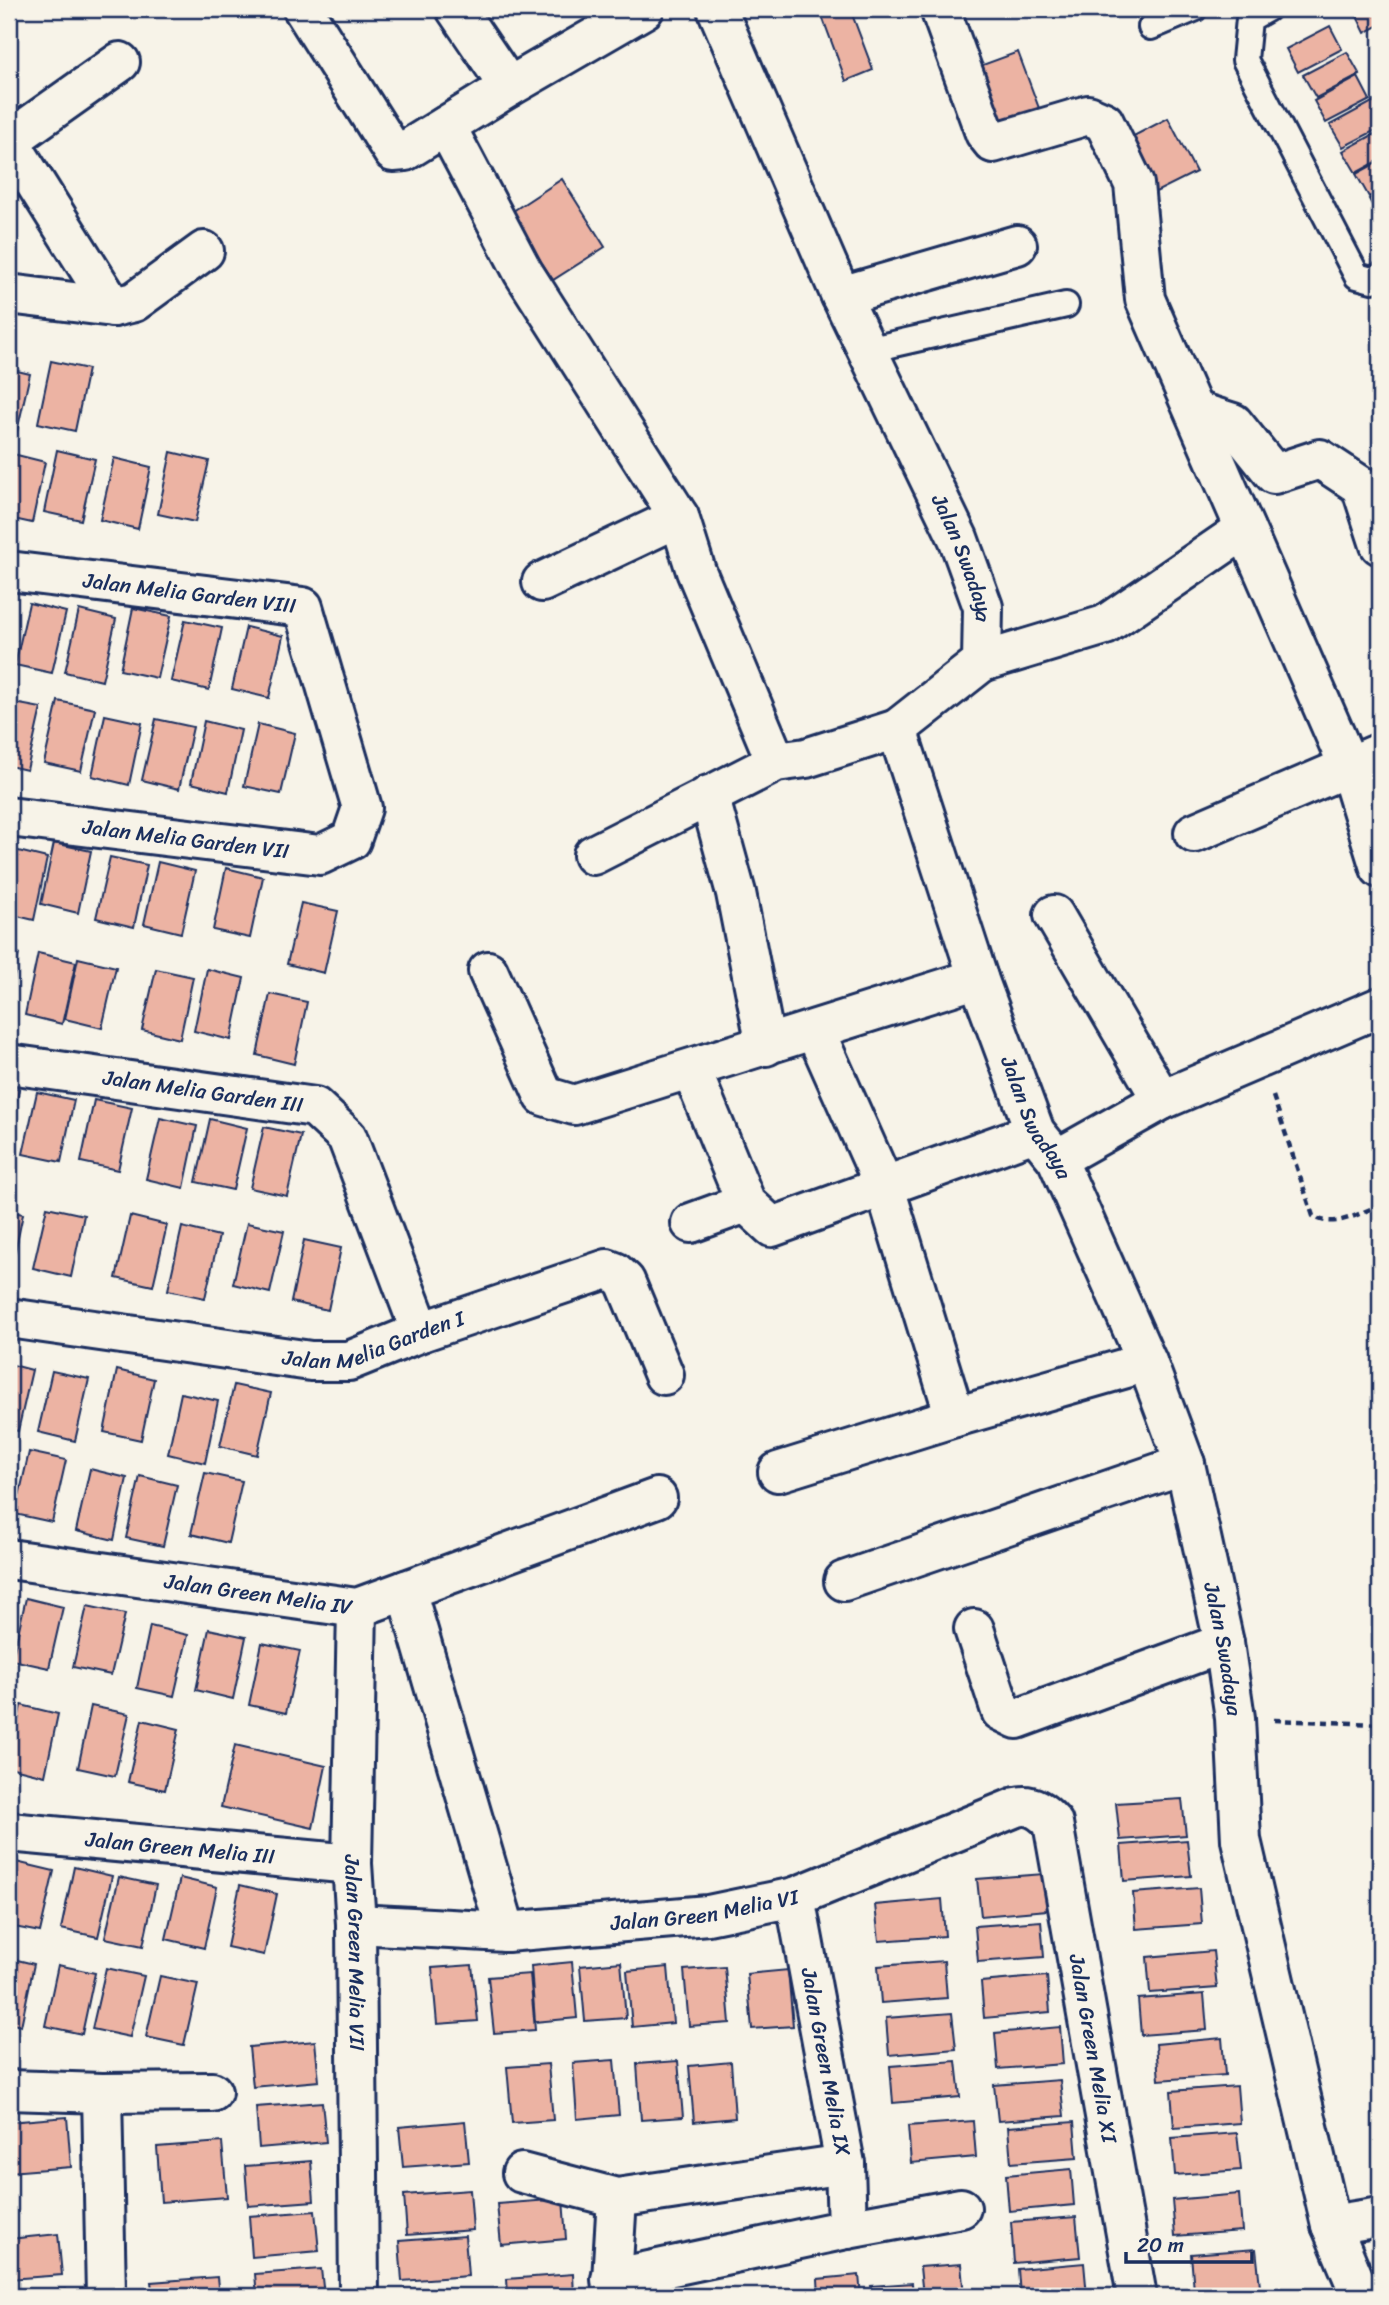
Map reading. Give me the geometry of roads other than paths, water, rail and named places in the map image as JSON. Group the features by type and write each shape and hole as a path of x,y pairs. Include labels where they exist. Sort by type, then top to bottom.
{"street":[{"path":"303,9 393,152 405,151 643,9"},
{"path":"456,9 509,87"},
{"name":"Jalan Swadaya","path":"717,9 841,296 958,538 983,607 982,662"},
{"path":"940,9 985,134 993,143 1087,116 1104,122 1135,184 1145,299 1245,529 1365,760 1380,868"},
{"path":"113,307 9,141 120,62"},
{"path":"446,126 523,272 679,517 696,571 776,762"},
{"path":"841,296 1017,245"},
{"path":"9,294 113,307 134,302 204,251"},
{"path":"1195,411 1233,423 1274,474 1321,458 1361,486 1380,545"},
{"path":"541,582 679,517"},
{"path":"593,855 776,762 806,758 897,729 982,662 1105,625 1245,529"},
{"name":"Jalan Melia Garden VIII","path":"9,571 303,607 362,808 354,832"},
{"name":"Jalan Swadaya","path":"897,729 978,978 1046,1145 1147,1362 1185,1464 1224,1643 1235,1718 1241,1840 1331,2225 1361,2296"},
{"path":"1194,833 1365,760"},
{"path":"709,794 736,893 766,1046"},
{"name":"Jalan Melia Garden VII","path":"9,817 320,855 351,840 354,832"},
{"path":"1054,915 1162,1100"},
{"path":"488,971 544,1096 574,1105 978,978"},
{"path":"691,1069 746,1203 772,1227 885,1188 1046,1145 1162,1100 1380,1007"},
{"path":"816,1031 885,1188 955,1417"},
{"name":"Jalan Melia Garden III","path":"9,1064 315,1107 347,1137 421,1332"},
{"path":"691,1223 746,1203"},
{"name":"Jalan Melia Garden I","path":"9,1318 332,1362 349,1361 421,1332 607,1269 625,1281 664,1375"},
{"path":"778,1472 955,1417 1147,1362"},
{"path":"844,1581 1185,1464"},
{"name":"Jalan Green Melia IV","path":"9,1559 358,1608 657,1498"},
{"path":"405,1590 506,1932"},
{"name":"Jalan Green Melia VII","path":"358,1608 352,1864 356,1924 359,2296"},
{"path":"974,1629 1001,1712 1017,1719 1224,1643"},
{"name":"Jalan Green Melia VI","path":"356,1924 506,1932 708,1915 796,1897 1016,1807 1023,1805 1036,1809"},
{"name":"Jalan Green Melia XI","path":"1036,1809 1053,1823 1137,2296"},
{"name":"Jalan Green Melia III","path":"9,1832 352,1864"},
{"name":"Jalan Green Melia IX","path":"796,1897 845,2164 847,2229"},
{"path":"9,2090 212,2092"},
{"path":"102,2093 106,2296"},
{"path":"523,2173 617,2199 845,2164"},
{"path":"617,2199 611,2288 847,2229 961,2208"},
{"path":"1331,2225 1380,2217"}],"lane":[{"path":"1151,27 1194,9"},
{"path":"1267,9 1249,19 1245,60 1357,276 1371,281 1380,276"},
{"path":"867,350 1066,305"}]}
